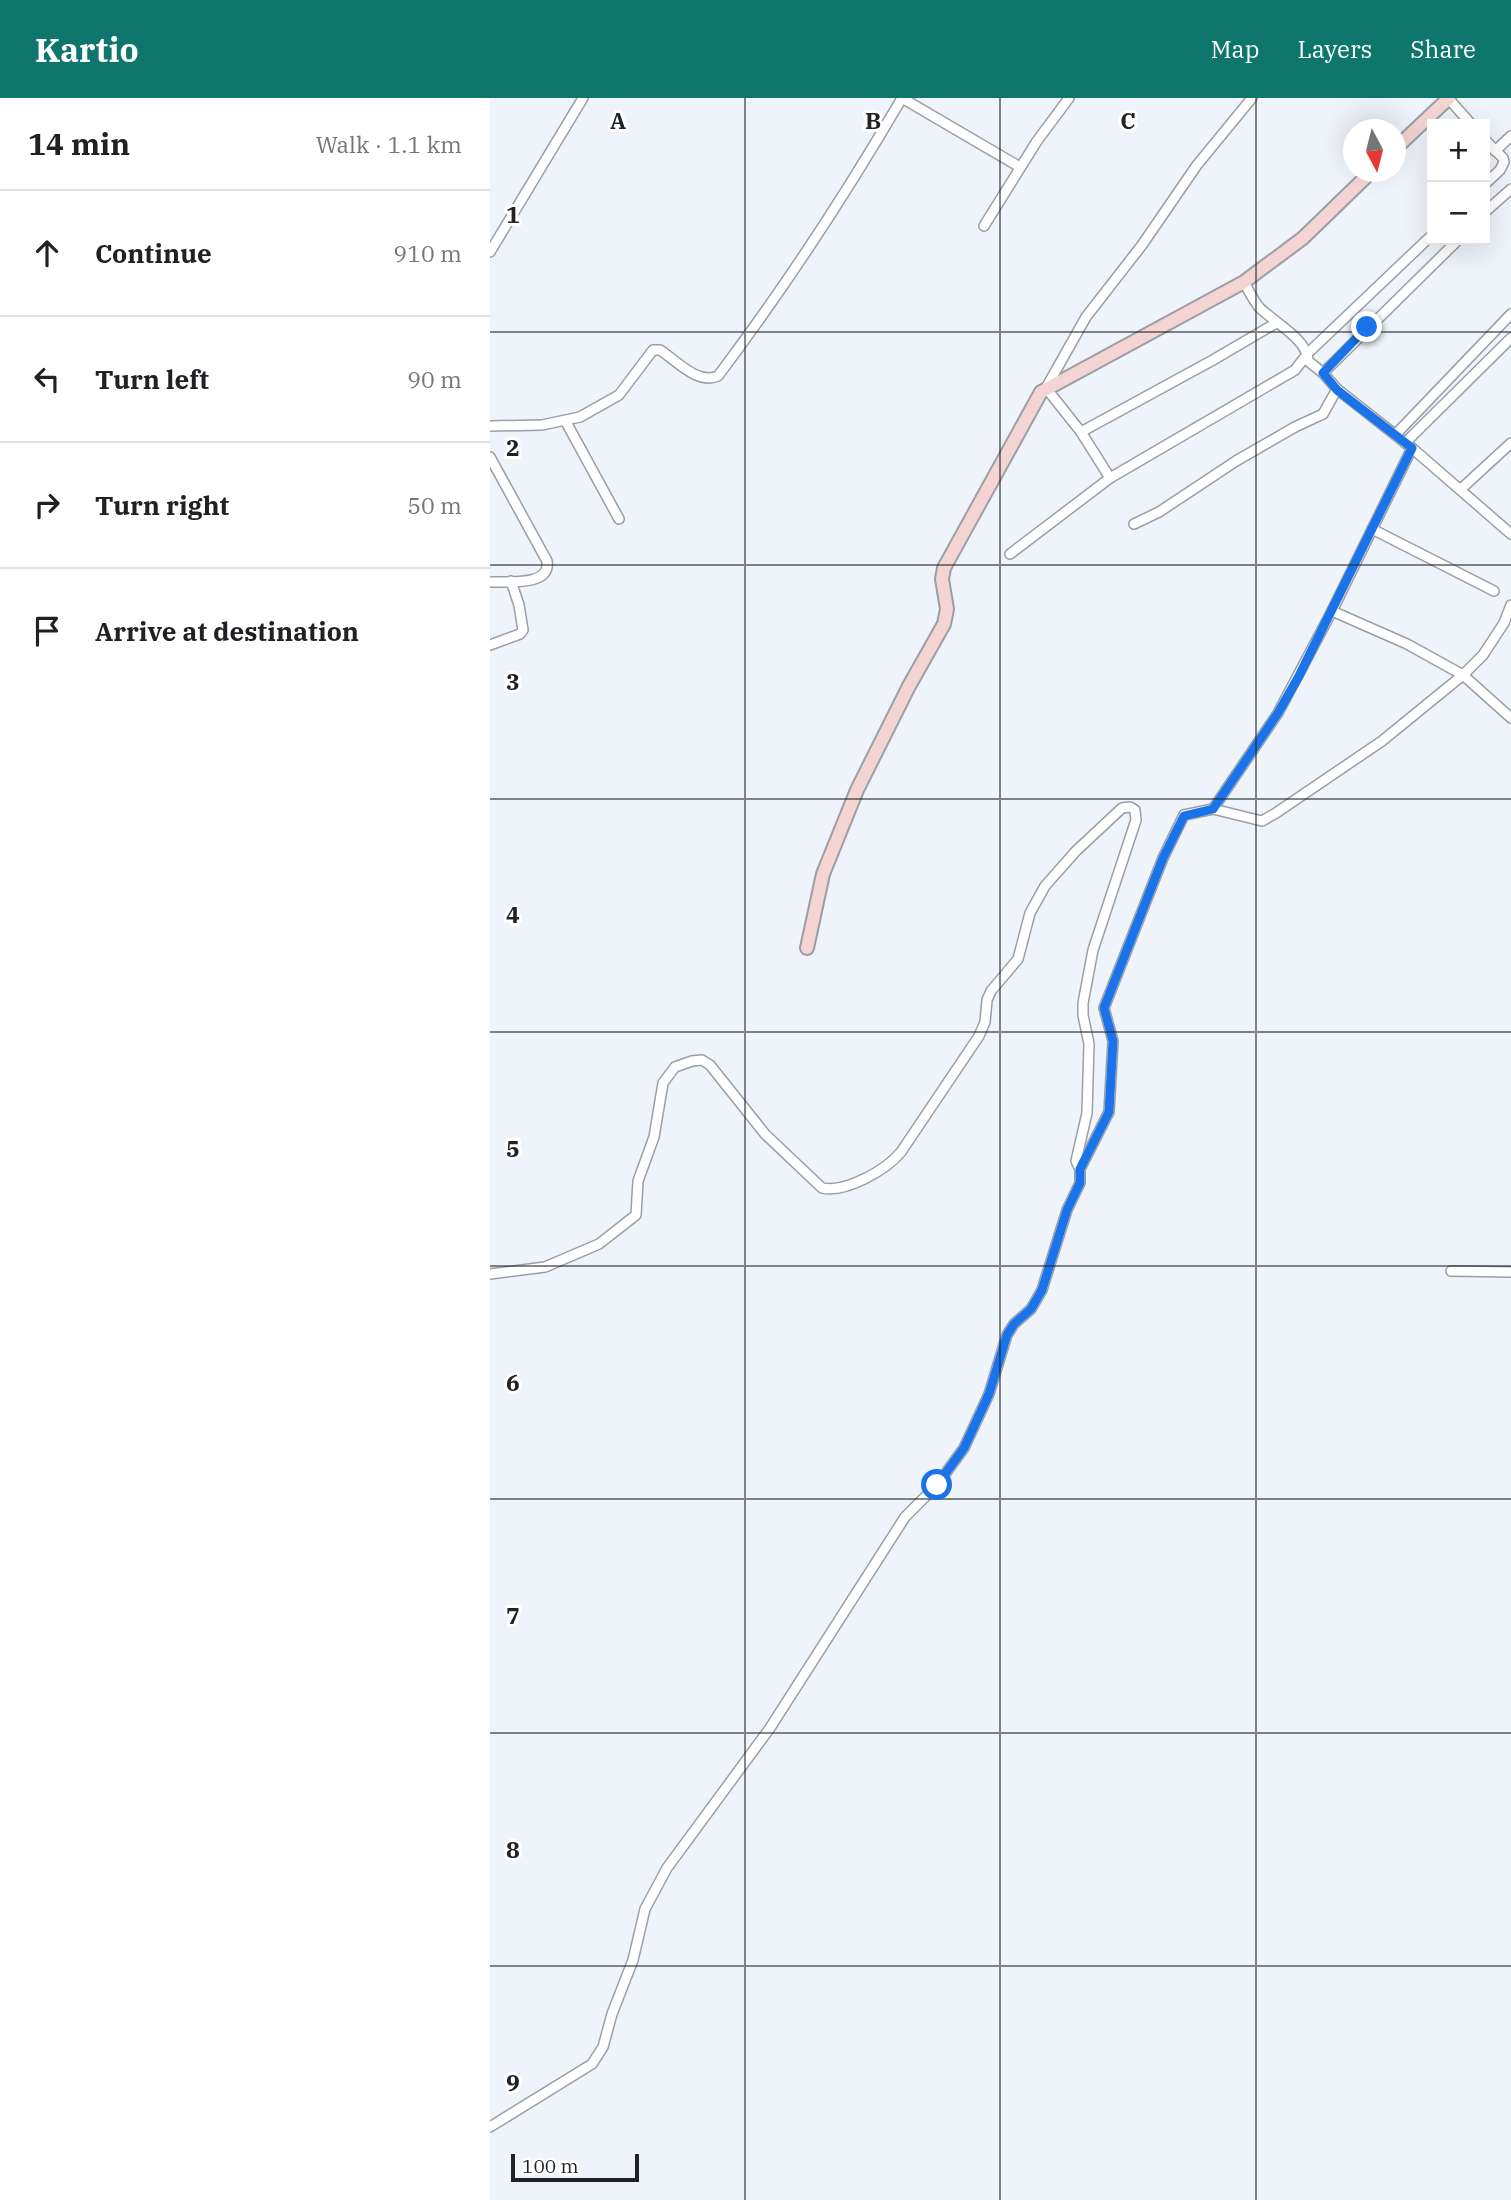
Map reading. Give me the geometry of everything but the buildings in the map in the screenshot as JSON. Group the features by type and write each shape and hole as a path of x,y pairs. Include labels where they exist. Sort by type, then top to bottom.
{"street":[{"path":"490,252 583,98"},
{"path":"490,426 542,425 580,417 620,395 653,350 660,350 706,379 718,376 820,230 902,98 1020,167"},
{"path":"984,226 1020,167 1069,98"},
{"path":"1046,388 1086,317 1142,245 1197,165 1252,98"},
{"path":"1406,138 1449,98 1467,119"},
{"path":"1494,151 1511,136"},
{"path":"1487,182 1504,165 1503,158 1490,146"},
{"path":"807,948 823,874 857,790 909,686 944,624 947,609 942,579 944,568 1041,392 1190,314 1244,282 1303,238 1361,182"},
{"path":"1490,208 1511,189"},
{"path":"1010,554 1110,478 1295,370 1308,353 1427,240"},
{"path":"1323,373 1453,245"},
{"path":"1244,282 1256,304 1297,339 1308,353 1308,361 1323,373 1337,390 1396,434 1511,534"},
{"path":"1396,434 1511,314"},
{"path":"1081,432 1276,323"},
{"path":"1213,809 1278,713 1332,611 1409,446 1511,338"},
{"path":"1046,388 1081,432 1110,478"},
{"path":"1133,524 1159,512 1260,447 1323,414 1337,390"},
{"path":"566,422 619,519"},
{"path":"1461,489 1511,443"},
{"path":"490,457 547,561 548,568 536,580 490,582"},
{"path":"1372,529 1494,592"},
{"path":"490,645 520,634 523,630 519,605 510,581"},
{"path":"1080,1169 1109,1112 1113,1041 1104,1008 1163,858 1184,816 1213,809 1262,821 1378,744 1464,675 1483,655 1504,623 1511,605"},
{"path":"1332,611 1407,644 1464,675 1511,718"},
{"path":"490,1274 545,1267 598,1244 636,1215 638,1181 654,1137 663,1083 675,1067 692,1060 702,1060 710,1065 765,1134 822,1188 837,1188 879,1173 891,1164 979,1036 985,1022 987,1000 991,991 1018,959 1030,913 1045,886 1076,851 1122,808 1130,807 1135,810 1136,820 1093,950 1083,1003 1089,1044 1087,1113 1076,1161 1080,1169 1080,1183 1067,1210 1042,1290 1031,1309 1014,1324 1007,1335 989,1394 964,1448 937,1485 905,1517 770,1728 667,1868 645,1909 633,1960 603,2046 592,2064 490,2127"},
{"path":"1451,1271 1511,1272"}],"route":[{"path":"937,1485 956,1463 964,1448 989,1394 1007,1335 1014,1324 1031,1309 1042,1290 1067,1210 1080,1183 1080,1169 1109,1112 1113,1041 1104,1008 1163,858 1184,816 1213,809 1278,713 1339,599 1412,448 1337,390 1323,373 1367,327"}]}
